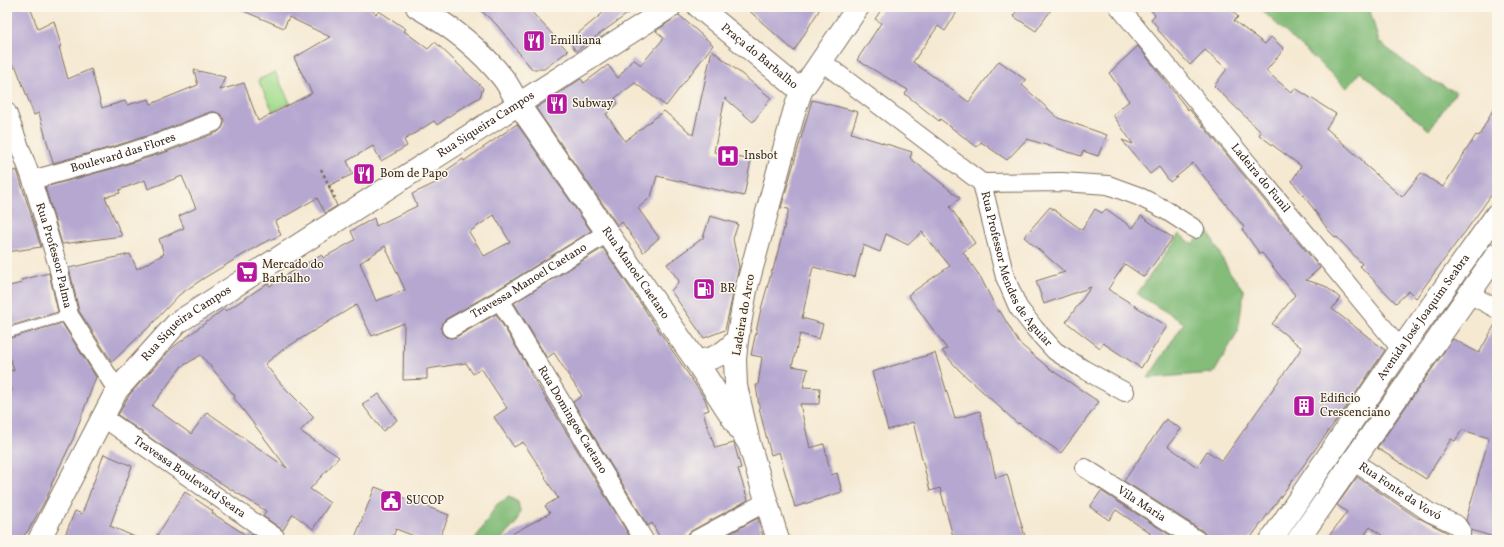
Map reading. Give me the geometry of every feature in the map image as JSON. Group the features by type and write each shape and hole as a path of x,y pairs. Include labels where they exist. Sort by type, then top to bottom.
{"main road":[{"name":"Rua Manoel Caetano","path":"417,7 461,36 483,56 503,78 608,233 683,332 696,361 749,443"},
{"name":"Rua Siqueira Campos","path":"39,540 118,390 177,323 520,105 670,7"},
{"name":"Praça do Barbalho","path":"699,7 801,91"},
{"name":"Ladeira do Arco","path":"778,540 749,443 736,386 735,359 739,294 801,91 858,7"},
{"name":"Avenida José Joaquim Seabra","path":"1271,540 1401,349 1497,214"},
{"name":"Avenida José Joaquim Seabra","path":"1298,540 1497,254"},
{"path":"696,361 708,360 718,356 727,350 737,340"}],"street":[{"name":"Ladeira do Funil","path":"1119,7 1401,349"},
{"path":"821,61 982,183"},
{"name":"Rua Professor Palma","path":"7,112 32,180 58,266 69,315 118,390"},
{"name":"Boulevard das Flores","path":"32,180 115,157 162,142 214,122"},
{"name":"Rua Professor Mendes de Aguiar","path":"1125,392 1083,369 1055,351 1018,307 1005,277 982,183 1062,182 1108,186 1138,196 1164,209 1195,229"},
{"name":"Travessa Manoel Caetano","path":"451,328 500,300 608,233"},
{"path":"1468,294 1497,309"},
{"name":"Rua Domingos Caetano","path":"500,300 644,540"},
{"name":"Travessa Boulevard Seara","path":"104,418 274,538"},
{"name":"Rua Fonte da Vovó","path":"1353,461 1429,512 1457,525 1460,531 1461,540"},
{"name":"Vila Maria","path":"1085,468 1197,540"},
{"path":"696,540 766,502"}],"lane":[{"path":"7,333 69,315"}],"path":[{"path":"321,171 338,204"}],"green space":[{"path":"1258,7 1369,7 1379,42 1424,77 1456,92 1429,130 1360,72 1347,88"},
{"path":"275,72 290,103 273,111 258,80"},
{"path":"1207,229 1229,271 1244,291 1238,331 1214,373 1148,378 1184,323 1137,294 1179,234 1193,244"},
{"path":"509,497 518,502 520,512 516,523 501,540 475,540 497,504"}],"building":[{"path":"7,7 30,7 38,29 54,21 61,46 59,47 68,79 91,69 102,108 125,101 127,105 149,99 151,104 198,85 194,70 225,77 220,90 244,83 258,121 312,93 294,58 330,37 289,17 284,28 234,7 368,7 376,14 379,11 406,29 404,31 428,49 435,42 483,88 480,97 437,125 434,121 404,140 407,146 381,161 373,146 347,161 353,174 328,186 337,206 325,213 317,198 275,222 281,235 261,244 204,278 179,295 150,326 112,362 79,311 69,268 130,254 137,269 164,254 159,239 184,228 179,216 196,208 182,176 148,189 145,180 119,190 120,193 105,197 122,236 62,244 45,187 166,152 218,132 224,124 224,119 220,114 210,112 159,132 112,147 53,163 39,113 34,115 16,67 14,68 7,50"},
{"name":"Emilliana","path":"477,7 527,7 568,51 544,69 532,69 496,24"},
{"path":"610,7 637,7 576,51 569,41"},
{"path":"745,7 821,7 794,51"},
{"path":"883,7 960,7 945,31 938,26 913,62 969,102 999,61 1026,80 1022,85 1058,118 1107,135 1098,156 1083,151 1081,156 1027,139 1007,160 981,142 977,147 940,119 939,121 905,94 908,90 857,60 881,23 875,19"},
{"path":"1020,7 1053,7 1036,31 1013,16"},
{"path":"1148,7 1229,7 1238,17 1234,21 1265,44 1271,37 1284,49 1266,71 1292,93 1295,88 1336,114 1326,128 1402,197 1421,173 1443,187 1476,135 1479,136 1497,102 1497,187 1416,298 1409,291 1396,303 1360,266 1362,264 1337,237 1336,238 1328,230 1292,181 1301,166 1259,135 1261,132 1214,86 1227,69 1205,50 1190,65 1157,29 1158,28 1151,19 1155,15"},
{"path":"679,15 713,45 666,106 635,83 615,98 618,104 606,114 625,141 664,111 693,135 712,50 771,98 753,122 725,98 714,152 751,160 744,196 657,176 651,197 638,208 659,238 643,252 622,222 618,226 536,108 581,79 584,83 608,65 618,78 633,59 641,65 664,38 656,31"},
{"path":"1138,46 1188,110 1189,109 1320,268 1306,280 1325,286 1340,298 1332,309 1385,350 1349,403 1249,540 1207,540 1203,531 1124,481 1166,419 1181,429 1168,446 1197,467 1207,451 1222,461 1302,348 1272,324 1295,295 1262,253 1260,254 1242,229 1244,227 1193,163 1170,182 1159,167 1150,174 1122,140 1133,144 1113,115 1129,101 1109,73"},
{"path":"812,100 858,112 851,133 912,152 910,158 960,198 950,207 975,243 963,252 981,278 998,312 1000,311 1019,343 1050,369 1099,402 1061,453 1019,423 1018,424 959,370 942,351 947,349 908,295 950,266 922,232 908,245 886,234 880,252 863,245 855,277 813,267 802,318 823,324 819,339 800,334 792,366 808,369 803,387 820,388 819,404 800,404 810,448 824,444 831,475 837,473 842,492 795,507 779,452 771,455 760,412 756,385 758,385 762,357 751,355 761,309 789,209 781,208"},
{"path":"517,124 591,231 495,291 446,319 442,323 442,333 446,337 456,337 496,314 629,535 620,540 501,540 550,513 545,506 558,498 523,442 514,447 494,417 507,408 481,368 473,374 466,363 427,369 427,379 403,380 404,323 372,336 356,305 284,349 265,364 282,385 314,417 300,431 339,457 310,489 330,503 313,529 293,514 283,530 263,516 266,511 166,449 118,415 130,394 172,348 224,309 226,311 268,283 270,286 322,255 323,258 355,240 351,231 374,218 376,226 417,206 412,194 444,179 441,174 463,159 464,161","holes":["494,215 510,242 484,256 469,232","385,246 405,290 376,301 360,263","201,355 235,396 234,398 287,468 207,412 191,434 152,406 181,367"]},
{"path":"17,170 41,247 7,252 7,173"},
{"path":"1050,207 1082,230 1095,209 1102,213 1106,209 1133,228 1141,216 1173,238 1144,277 1125,264 1108,289 1167,326 1141,368 1103,343 1100,348 1066,322 1091,287 1044,304 1036,281 1065,272 1024,237"},
{"name":"BR","path":"710,216 738,224 733,239 739,267 725,330 704,338 671,291 679,281 667,264 703,238"},
{"path":"603,248 705,399 709,410 703,412 715,448 734,443 741,468 738,469 748,500 691,531 687,535 686,540 661,540 652,523 648,526 573,402 582,396 554,353 547,358 514,303"},
{"path":"49,273 58,312 7,327 7,297 11,296 9,286 22,283 21,280"},
{"path":"1497,321 1497,538 1471,530 1466,520 1489,438 1462,430 1455,441 1451,439 1426,479 1377,448 1453,339 1479,353"},
{"path":"62,323 96,377 73,439 46,499 28,531 19,540 7,540 7,407 12,389 7,387 7,369 14,371 7,347 7,339"},
{"path":"935,353 955,419 980,411 996,478 1007,474 1026,540 954,540 940,488 930,491 913,422 888,430 872,372"},
{"path":"379,394 397,420 383,431 362,404"},
{"path":"104,454 132,466 110,526 142,540 63,540 75,511 82,514"},
{"path":"1357,477 1419,519 1450,534 1450,540 1389,540 1370,527 1361,540 1326,540 1347,512 1337,505"},
{"name":"SUCOP","path":"375,487 449,515 439,540 424,540 396,529 392,540 354,540"},
{"path":"1101,491 1178,540 1145,540 1150,533 1116,510 1109,520 1090,507"},
{"path":"185,492 213,511 212,513 249,537 252,534 261,540 154,540"},
{"path":"758,518 764,540 718,540"}],"place":[{"name":"Emilliana","path":"534,41"},
{"name":"Subway","path":"557,104"},
{"name":"Insbot","path":"728,156"},
{"name":"Bom de Papo","path":"364,174"},
{"name":"Mercado do Barbalho","path":"247,272"},
{"name":"BR","path":"704,289"},
{"name":"Edificio Crescenciano","path":"1304,406"},
{"name":"SUCOP","path":"391,501"}]}
